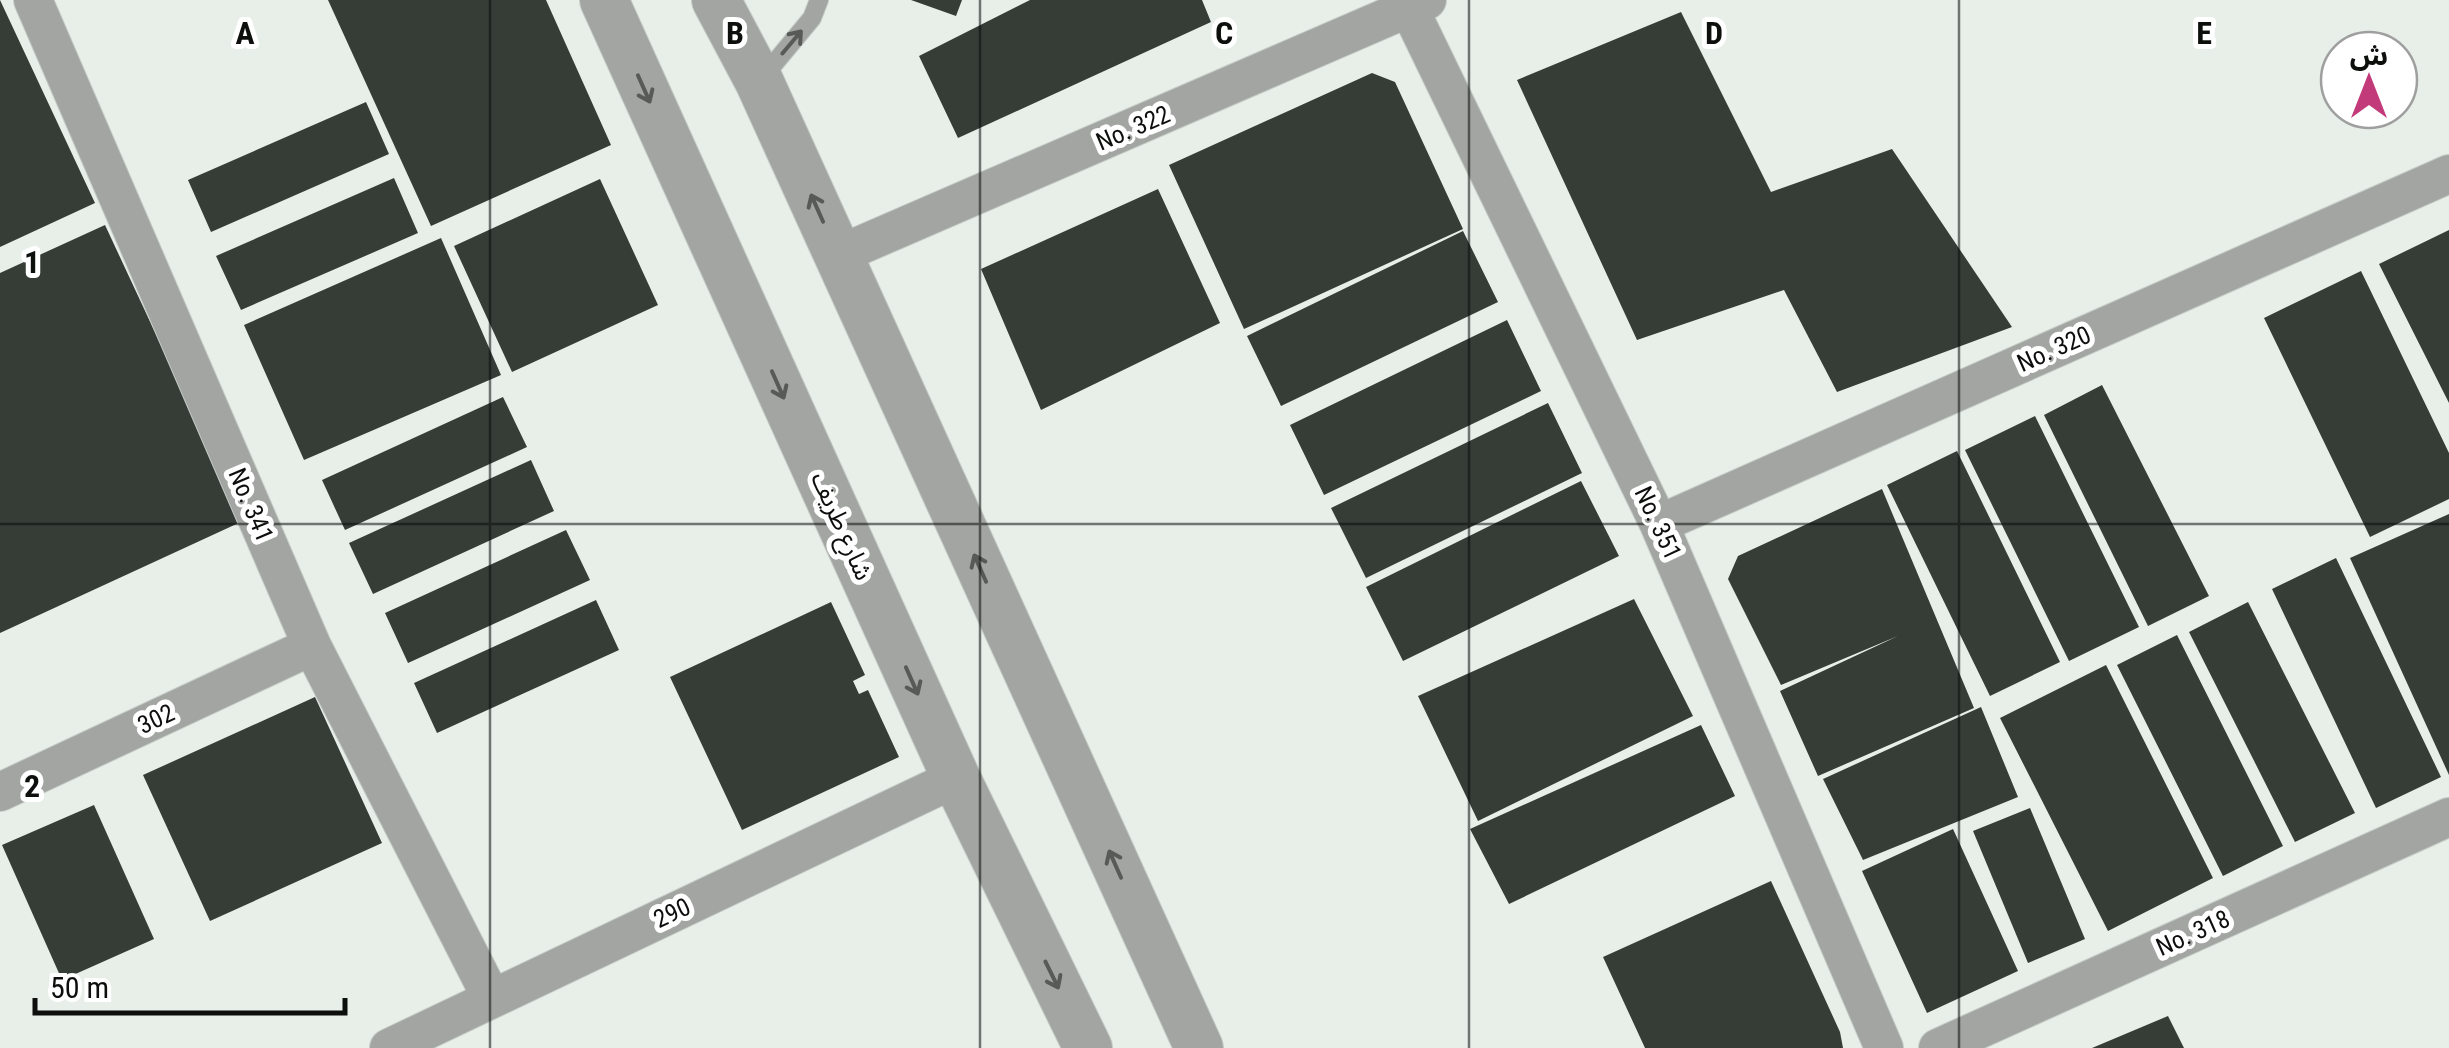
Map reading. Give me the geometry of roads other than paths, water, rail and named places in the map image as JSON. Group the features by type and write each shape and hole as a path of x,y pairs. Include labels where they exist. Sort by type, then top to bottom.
{"street":[{"name":"No. 341","path":"33,0 312,646 492,999"},
{"name":"شارع طريف","path":"604,0 956,778 1088,1048"},
{"path":"716,0 759,81 1199,1048"},
{"name":"No. 322","path":"838,255 1418,4"},
{"name":"No. 351","path":"1418,4 1659,524 1884,1048"},
{"name":"No. 320","path":"1659,524 2449,174"},
{"name":"302","path":"0,792 312,646"},
{"name":"290","path":"389,1048 956,778"},
{"name":"No. 318","path":"1938,1048 2449,817"}],"lane":[{"path":"759,81 812,18 819,0"}]}
